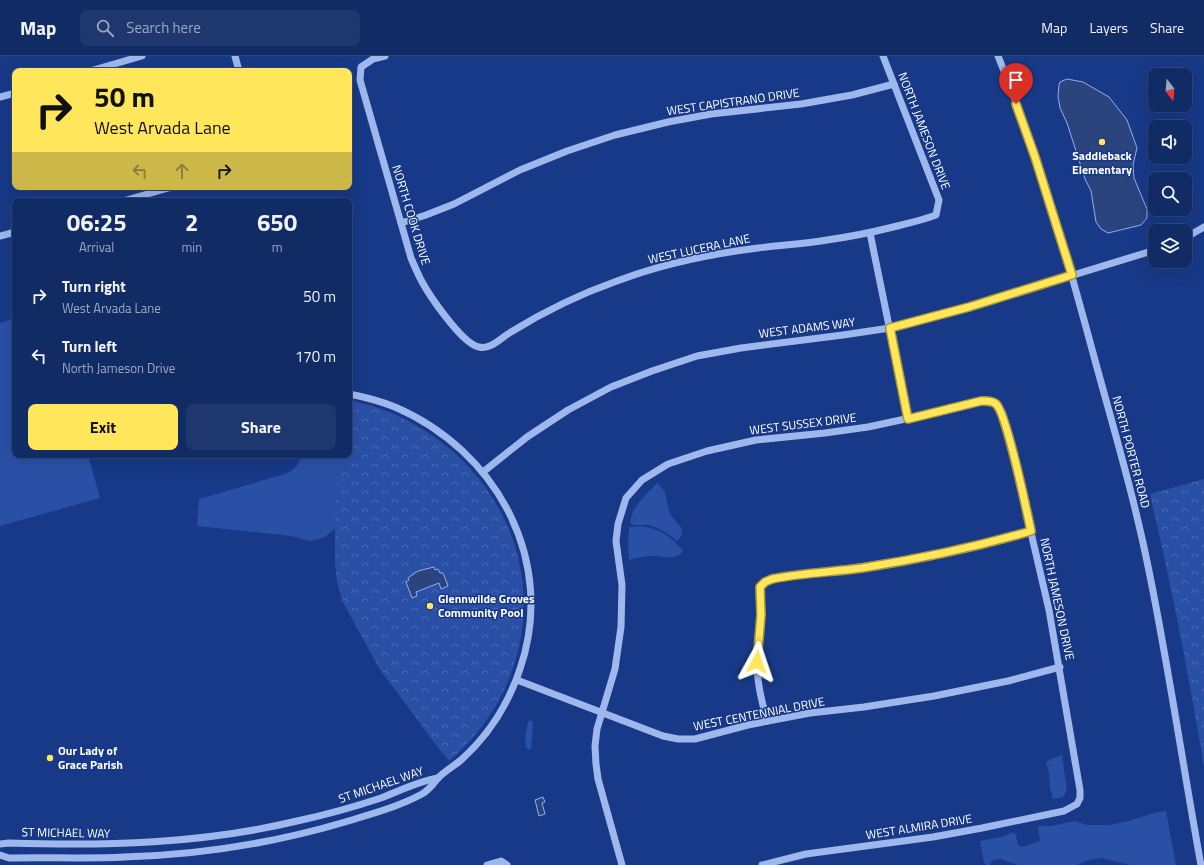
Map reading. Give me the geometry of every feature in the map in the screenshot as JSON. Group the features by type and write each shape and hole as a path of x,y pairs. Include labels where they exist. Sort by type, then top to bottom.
{"street":[{"path":"100,68 142,56"},
{"path":"235,56 238,68"},
{"name":"NORTH COOK DRIVE","path":"385,56 373,59 361,67 360,80 411,258 421,280 450,322 470,343 480,348"},
{"name":"NORTH JAMESON DRIVE","path":"883,56 939,200 936,215"},
{"name":"NORTH PORTER ROAD","path":"998,56 1035,157 1072,275 1131,493 1149,570 1170,682 1201,865"},
{"name":"WEST CAPISTRANO DRIVE","path":"401,223 426,216 454,204 520,170 566,151 615,135 668,122 711,114 801,104 852,95 894,84"},
{"path":"0,97 12,93"},
{"path":"134,198 162,190"},
{"name":"WEST LUCERA LANE","path":"480,348 493,344 520,326 556,306 590,291 649,270 684,260 718,254 870,233 920,221 936,215"},
{"path":"1192,234 1204,227"},
{"path":"0,236 12,233"},
{"path":"870,233 908,419"},
{"name":"WEST ADAMS WAY","path":"483,472 526,438 568,410 611,388 652,371 697,356 741,348 843,336 890,328 969,307 1148,252"},
{"path":"352,395 373,399 394,407 435,429 453,442 483,472 497,491 517,529 525,552 530,580 532,606 530,632 526,652 516,680 496,721 482,738 453,767 438,778"},
{"name":"WEST SUSSEX DRIVE","path":"602,712 615,669 621,628 622,585 616,541 618,524 626,498 642,480 668,464 707,451 756,440 868,427 981,401 995,403"},
{"name":"NORTH JAMESON DRIVE","path":"995,403 1003,414 1049,610 1080,790 1080,798 1077,804"},
{"path":"766,721 760,691 757,662 761,615 760,587 765,582 780,577 862,568 925,557 964,549 1031,531"},
{"name":"WEST CENTENNIAL DRIVE","path":"516,680 663,736 678,739 695,739 766,721 810,713 864,707 934,696 1008,681 1060,668"},
{"path":"602,712 596,734 596,764 598,779 622,865"},
{"name":"ST MICHAEL WAY","path":"0,844 127,844 190,839 260,829 367,803 426,780 438,778"},
{"name":"ST MICHAEL WAY","path":"0,855 9,858 122,858 191,853 246,845 306,832 398,805 423,794 438,778"},
{"name":"WEST ALMIRA DRIVE","path":"762,865 806,854 932,837 982,828 1064,810 1077,804"},
{"path":"487,865 504,863"}],"green space":[{"path":"12,319 12,458 89,458 100,498 0,526 0,323"},
{"path":"352,401 392,413 402,418 422,429 452,451 477,476 497,505 512,537 521,570 524,605 520,641 510,676 492,712 477,733 449,761 379,668 342,600 337,581 335,562 335,502 341,458 352,458"},
{"path":"300,458 350,458 444,753 442,753 379,668 342,600 337,581 335,562 335,528 323,538 309,541 291,536 197,526 199,499 288,473 296,467"},
{"path":"1204,479 1204,767 1179,630 1150,494"},
{"path":"657,483 666,495 668,507 672,517 681,528 682,534 677,541 653,526 634,525 630,523 631,517 637,506"},
{"path":"629,527 644,527 657,530 676,543 683,551 673,557 649,556 629,560"},
{"path":"531,720 533,723 531,748 529,750 526,748 525,737 528,722"},
{"path":"1062,755 1067,790 1063,797 1053,799 1046,763 1051,759"},
{"path":"1166,811 1176,865 1130,865 1102,858 1088,860 1077,865 1018,865 1000,859 992,860 990,865 986,865 984,863 980,841 1015,833 1018,845 1022,847 1040,841 1039,826 1051,826 1075,821 1087,825 1110,825"}],"shaded area":[{"path":"1067,79 1083,82 1109,97 1127,120 1137,148 1133,165 1134,178 1147,209 1147,218 1141,225 1108,233 1101,229 1096,222 1091,191 1085,179 1067,123 1060,108 1058,96 1059,85 1060,82"},
{"path":"434,567 435,570 438,569 440,573 443,573 448,586 441,589 439,583 416,592 417,596 412,598 406,582 409,580 408,578 418,571"},
{"path":"543,797 545,802 542,803 545,814 539,816 535,800"}],"place":[{"name":"Saddleback Elementary","path":"1102,142"},
{"name":"Glennwilde Groves Community Pool","path":"430,606"},
{"name":"Our Lady of Grace Parish","path":"50,758"}],"route":[{"path":"757,662 761,615 760,587 765,582 780,577 862,568 925,557 1001,540 1031,531 1003,414 999,407 995,403 981,401 908,419 890,328 969,307 1072,275 1035,157 1016,104"}]}
